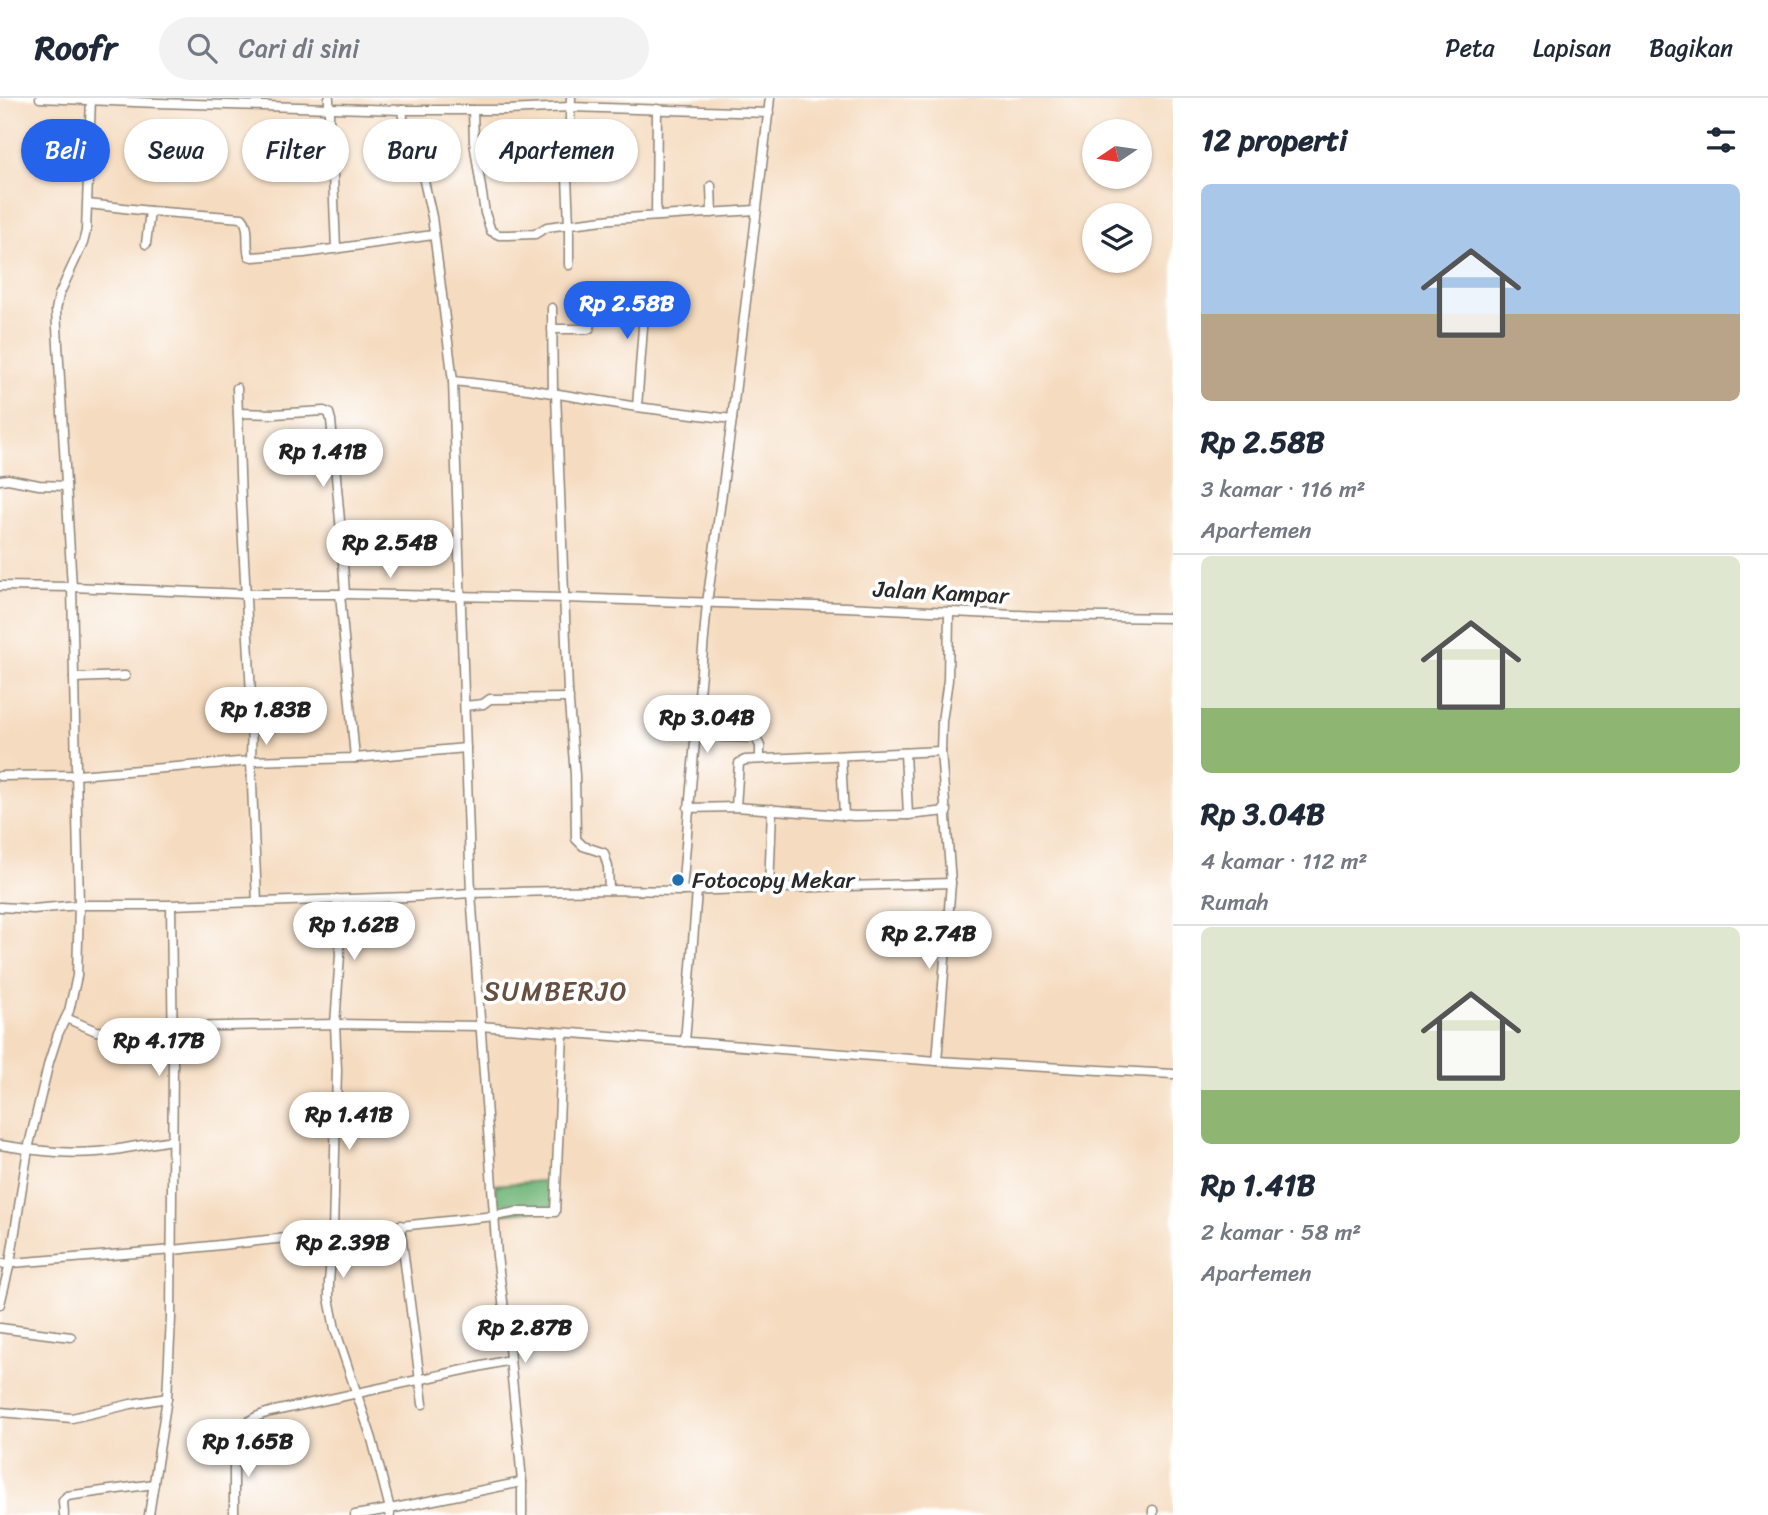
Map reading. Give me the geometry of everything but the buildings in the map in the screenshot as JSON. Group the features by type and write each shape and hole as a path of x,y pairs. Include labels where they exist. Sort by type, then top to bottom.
{"street":[{"path":"40,98 328,103 402,110 508,110 570,103 769,113"},
{"path":"682,891 707,603 770,98"},
{"path":"0,1304 10,1263 28,1149 49,1062 67,1015 77,976 79,905 72,587 56,310 59,295 85,238 91,99"},
{"path":"328,103 336,249"},
{"path":"569,265 567,177 570,103"},
{"path":"656,216 657,109"},
{"path":"402,110 404,124 420,163 432,217 453,381 471,893 497,1256 522,1482 522,1515"},
{"path":"473,110 474,142 485,213 491,231 499,235 535,234 547,228 612,219 756,210"},
{"path":"711,186 712,213"},
{"path":"88,204 242,218 247,225 247,251 251,257 336,249 433,235"},
{"path":"146,244 150,211"},
{"path":"552,329 590,328 592,307 595,306 643,311 637,407"},
{"path":"552,308 576,839 583,846 602,851 606,856 609,890"},
{"path":"453,381 732,419"},
{"path":"237,388 257,902"},
{"path":"238,413 324,411 329,414 341,532 342,594 355,758"},
{"path":"0,480 66,486"},
{"name":"Jalan Kampar","path":"0,586 245,594 564,598 1040,616 1173,618"},
{"path":"937,1062 951,883 941,751 948,680 949,612"},
{"path":"74,678 125,676"},
{"path":"465,706 482,704 493,699 569,698"},
{"path":"752,737 754,704"},
{"path":"721,737 752,737 758,740 760,759"},
{"path":"0,776 77,775 251,761 355,758 466,748"},
{"path":"736,807 739,763 745,760 941,751"},
{"path":"905,753 908,815"},
{"path":"841,755 844,816"},
{"path":"688,808 736,807 844,816 908,815 947,811"},
{"path":"769,888 772,809"},
{"path":"0,907 33,909 79,905 171,905 471,893 697,891 951,883"},
{"path":"685,1042 697,891"},
{"path":"337,899 340,955 335,1024 337,1070 330,1306 372,1439 390,1512"},
{"path":"149,1515 167,1398 173,1250 171,905"},
{"path":"67,1015 96,1031 114,1033 335,1024 480,1026 937,1062 1173,1074"},
{"path":"0,1264 173,1250 517,1212 555,1212 563,1033"},
{"path":"0,1144 61,1152 112,1151 172,1139"},
{"path":"400,1225 423,1404"},
{"path":"0,1328 71,1337"},
{"path":"234,1515 234,1442 237,1432 250,1419 270,1412 510,1360"},
{"path":"0,1412 72,1418 167,1398"},
{"path":"355,1515 390,1512 522,1482"},
{"path":"64,1515 63,1501 67,1496 154,1484"}],"green space":[{"path":"553,1180 554,1209 498,1214 495,1185"}],"place":[{"name":"Fotocopy Mekar","path":"678,880"}],"district":[{"name":"SUMBERJO","path":"556,991"}]}
